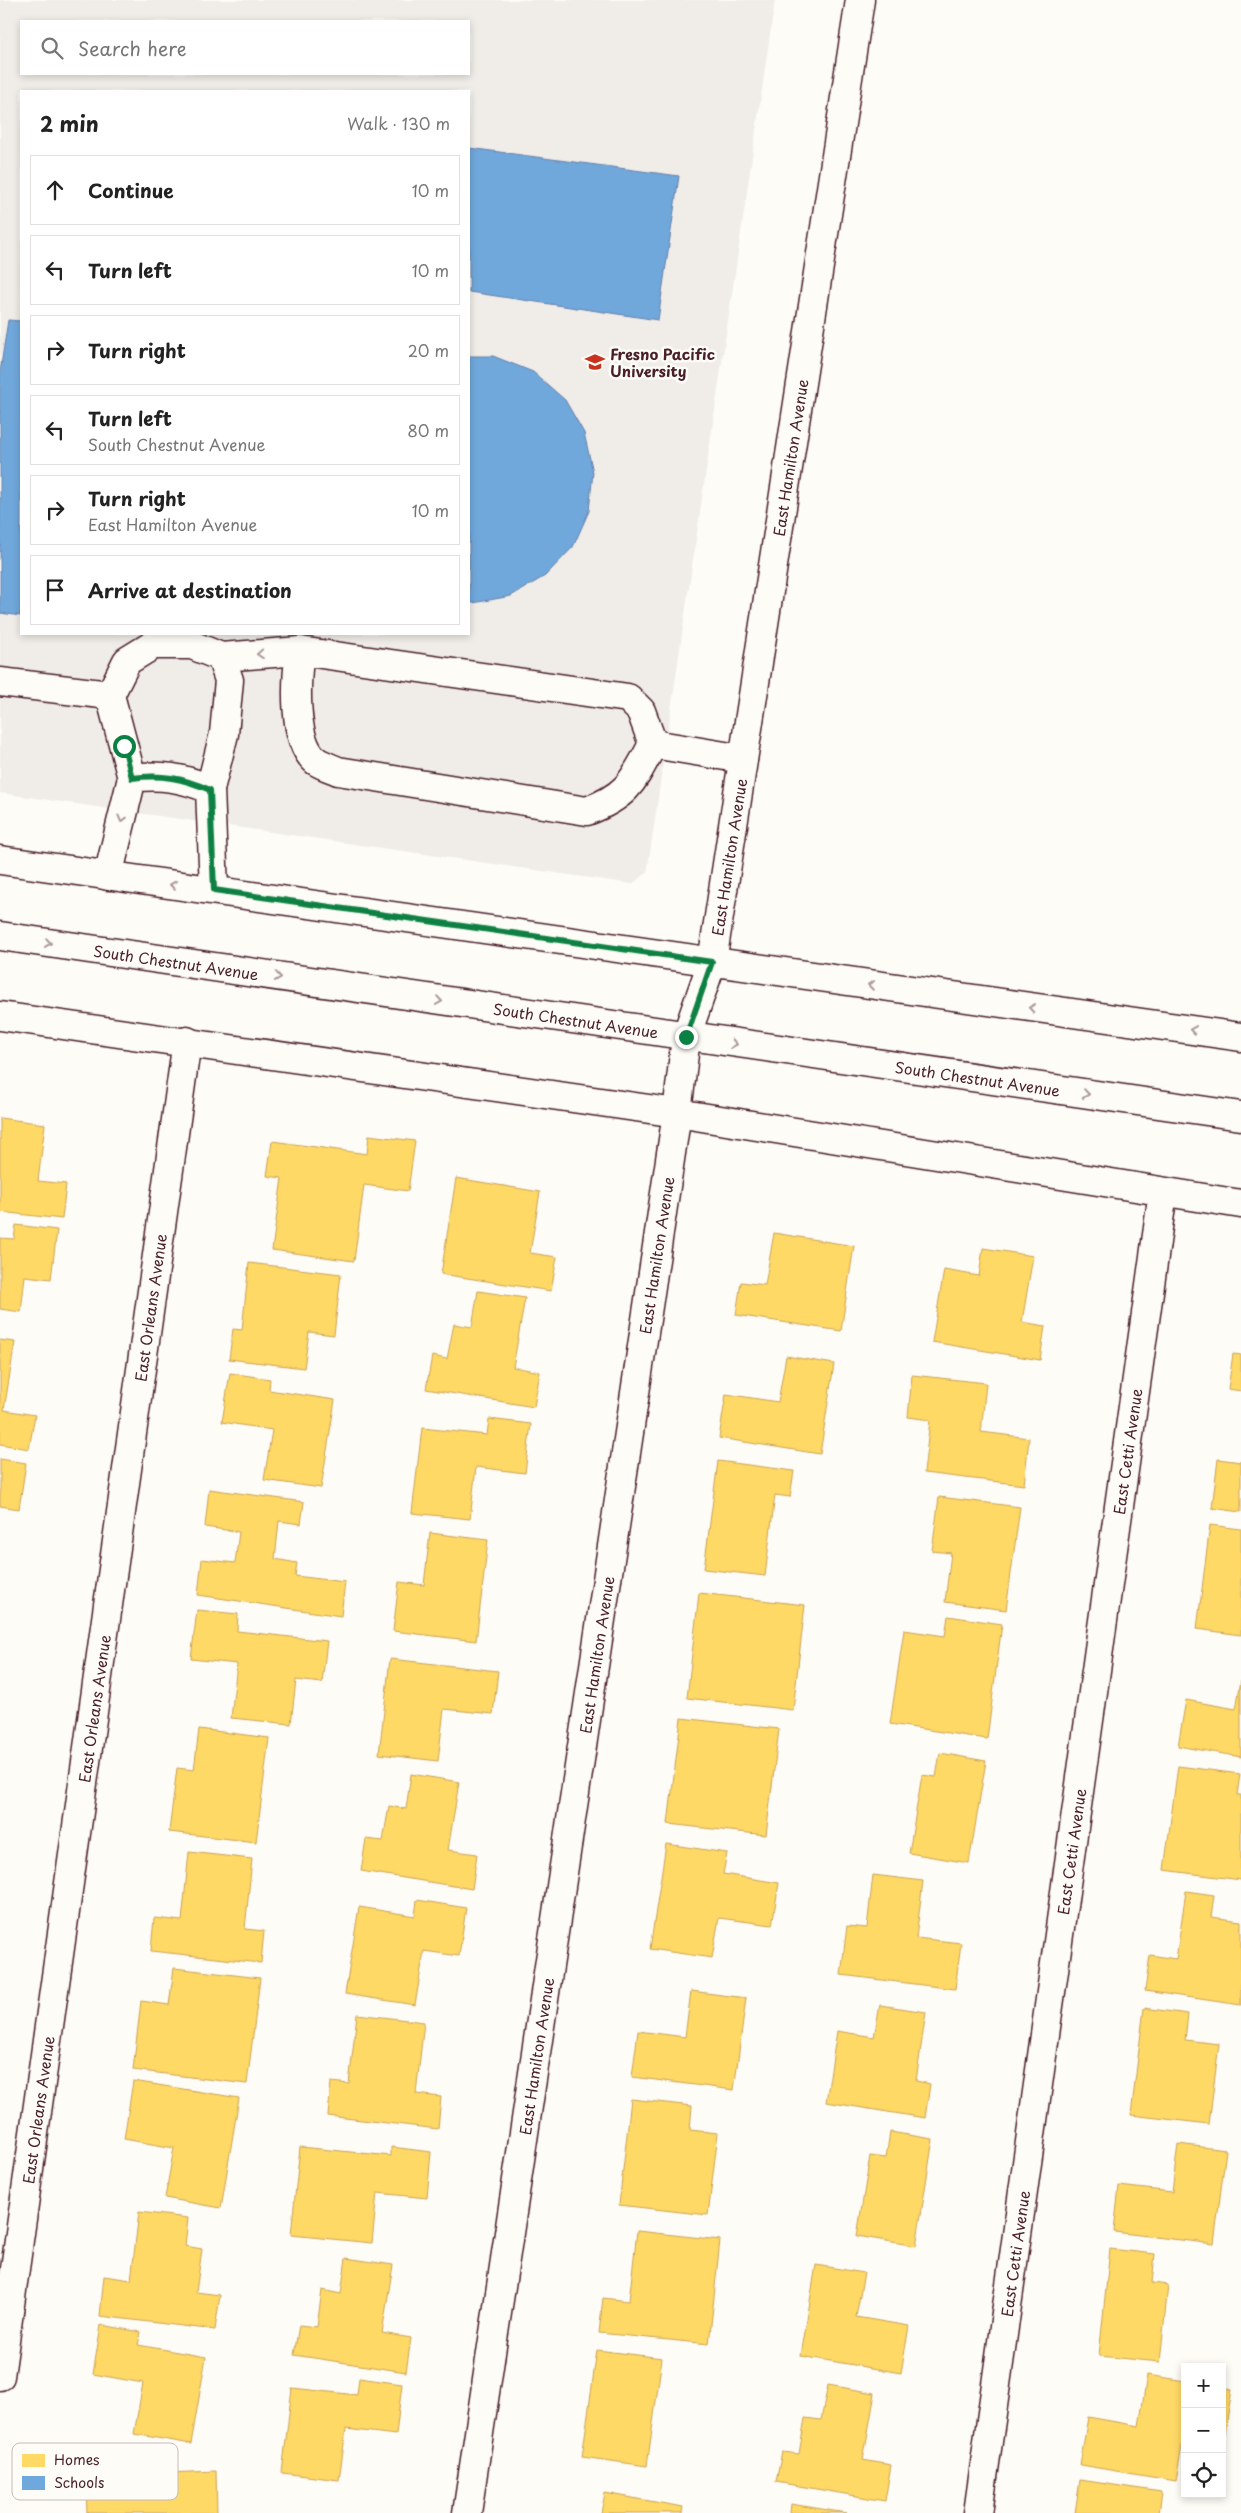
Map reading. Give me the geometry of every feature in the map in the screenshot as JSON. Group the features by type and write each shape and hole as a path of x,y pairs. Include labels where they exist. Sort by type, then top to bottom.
{"street":[{"name":"East Hamilton Avenue","path":"467,2513 677,1113 686,1037 712,962 860,0"},
{"path":"108,876 132,778 110,695 127,661 153,645 192,645 221,657 300,651 628,698 641,711 653,744 632,783 610,802 587,811 338,771 316,760 302,738 297,692 300,651"},
{"path":"214,890 210,790 224,734 229,680 221,657"},
{"path":"0,682 110,695"},
{"path":"653,744 743,759"},
{"path":"132,778 154,775 185,779 210,790"},
{"path":"0,860 1241,1037"},
{"name":"South Chestnut Avenue","path":"0,936 1241,1116"},
{"path":"0,1016 187,1041 677,1113 1241,1204"},
{"name":"East Orleans Avenue","path":"0,2376 187,1041"},
{"name":"East Cetti Avenue","path":"978,2513 1163,1192"}],"shaded area":[{"name":"Fresno Pacific University","path":"0,0 775,0 647,873 632,884 0,793"}],"building: Homes":[{"path":"0,1118 45,1124 38,1181 66,1184 62,1219 0,1212"},
{"path":"369,1135 415,1141 408,1191 364,1185 354,1261 272,1250 282,1178 267,1176 272,1141 367,1154"},
{"path":"456,1178 540,1192 530,1253 557,1257 551,1291 441,1274"},
{"path":"16,1225 57,1230 51,1279 25,1276 21,1312 0,1309 0,1238 14,1239"},
{"path":"774,1233 854,1246 841,1331 736,1315 741,1282 765,1285"},
{"path":"983,1248 1033,1256 1022,1322 1045,1326 1040,1360 932,1342 944,1270 979,1276"},
{"path":"249,1263 341,1274 334,1335 309,1332 304,1368 229,1359 233,1329 242,1330"},
{"path":"478,1291 525,1298 513,1367 540,1372 534,1407 426,1389 432,1356 447,1359 454,1324 472,1327"},
{"path":"0,1340 15,1342 4,1410 35,1415 29,1449 0,1444"},
{"path":"1233,1354 1241,1355 1241,1391 1228,1389"},
{"path":"786,1356 834,1364 820,1454 719,1438 726,1394 778,1402"},
{"path":"230,1373 270,1379 269,1390 335,1400 321,1488 264,1480 272,1430 222,1422"},
{"path":"912,1375 986,1383 981,1432 1029,1438 1024,1485 924,1473 930,1420 908,1417"},
{"path":"489,1419 531,1424 525,1473 476,1467 470,1519 412,1513 422,1428 487,1435"},
{"path":"0,1459 26,1463 19,1509 0,1506"},
{"path":"1218,1459 1241,1462 1241,1512 1212,1508"},
{"path":"718,1461 794,1471 790,1497 775,1495 765,1576 704,1569"},
{"path":"209,1489 304,1502 301,1524 279,1521 275,1559 297,1563 295,1576 345,1582 341,1616 198,1595 202,1559 235,1563 239,1532 205,1527"},
{"path":"939,1497 1020,1507 1006,1610 945,1602 951,1553 932,1551"},
{"path":"1210,1525 1241,1529 1241,1635 1197,1629"},
{"path":"430,1533 488,1540 476,1641 393,1631 399,1582 424,1585"},
{"path":"699,1593 805,1605 793,1710 687,1698"},
{"path":"197,1610 238,1614 237,1631 327,1641 322,1683 296,1680 291,1724 231,1718 237,1664 191,1659"},
{"path":"948,1616 1002,1624 987,1739 890,1724 904,1630 945,1636"},
{"path":"390,1659 498,1671 493,1714 444,1709 438,1761 379,1754"},
{"path":"1241,1680 1241,1757 1178,1746 1186,1700 1236,1709"},
{"path":"681,1718 779,1729 766,1835 668,1824"},
{"path":"199,1729 269,1738 256,1842 169,1832 177,1768 194,1770"},
{"path":"940,1753 986,1761 969,1863 909,1853 922,1775 936,1777"},
{"path":"1178,1766 1240,1774 1237,1795 1241,1795 1241,1880 1164,1870"},
{"path":"411,1774 459,1782 448,1850 477,1854 472,1889 361,1871 366,1839 383,1841 389,1806 406,1809"},
{"path":"666,1844 727,1853 723,1874 779,1883 772,1925 719,1918 712,1958 650,1949"},
{"path":"189,1852 252,1859 245,1929 264,1931 261,1963 151,1951 154,1918 182,1921"},
{"path":"873,1875 923,1881 916,1938 961,1943 955,1989 841,1975 847,1926 867,1928"},
{"path":"1186,1891 1214,1895 1211,1917 1241,1921 1241,2005 1145,1991 1150,1955 1176,1959"},
{"path":"417,1900 466,1908 459,1956 424,1951 415,2005 345,1994 359,1907 415,1916"},
{"path":"174,1968 260,1978 247,2084 133,2070 141,2001 169,2005"},
{"path":"691,1991 746,1998 734,2090 632,2077 638,2031 685,2037"},
{"path":"880,2005 926,2012 916,2081 930,2084 925,2118 826,2102 837,2031 874,2037"},
{"path":"1144,2008 1188,2014 1185,2040 1219,2044 1209,2124 1131,2115"},
{"path":"357,2014 424,2022 416,2094 441,2097 438,2129 328,2116 331,2082 349,2084"},
{"path":"133,2081 239,2098 221,2208 165,2198 174,2148 124,2139"},
{"path":"631,2099 692,2106 690,2130 718,2133 708,2215 619,2205"},
{"path":"890,2132 933,2139 916,2246 857,2236 870,2156 886,2158"},
{"path":"1178,2144 1226,2150 1214,2244 1114,2232 1119,2186 1172,2192"},
{"path":"300,2147 391,2156 391,2147 431,2152 427,2198 377,2193 372,2243 291,2235"},
{"path":"139,2212 188,2218 185,2246 202,2249 196,2292 220,2295 215,2330 100,2316 104,2276 131,2280"},
{"path":"637,2231 720,2240 709,2344 599,2333 603,2298 629,2301"},
{"path":"1110,2249 1155,2254 1152,2283 1168,2285 1160,2362 1099,2356"},
{"path":"346,2258 393,2265 382,2333 411,2338 406,2372 294,2355 299,2325 317,2327 322,2290 341,2294"},
{"path":"816,2265 864,2273 856,2317 909,2326 901,2373 801,2356"},
{"path":"101,2325 141,2332 138,2345 206,2357 191,2444 134,2434 143,2383 93,2374"},
{"path":"597,2350 662,2358 647,2466 582,2457"},
{"path":"1147,2375 1181,2380 1181,2452 1176,2481 1080,2465 1088,2417 1139,2426"},
{"path":"359,2378 402,2384 396,2435 346,2429 339,2480 282,2473 292,2388 357,2395"},
{"path":"828,2385 875,2393 863,2460 891,2465 885,2501 776,2482 782,2452 799,2454 805,2418 821,2420"},
{"path":"1226,2388 1232,2389 1226,2428"},
{"path":"216,2471 217,2513 87,2513 86,2500 178,2500 178,2473"},
{"path":"1080,2480 1161,2492 1158,2513 1075,2513"},
{"path":"605,2493 683,2507 682,2513 601,2513"},
{"path":"791,2504 846,2513 790,2513"}],"building: Schools":[{"path":"470,148 679,176 658,320 470,292"},
{"path":"8,320 20,321 20,616 0,613 0,372"},
{"path":"470,356 493,356 533,372 565,400 584,433 593,472 589,511 573,547 545,576 511,596 470,603"}],"place":[{"name":"Fresno Pacific University","path":"595,362"}],"route":[{"path":"124,746 132,778 154,775 185,779 210,790 214,890 712,962 686,1037"}]}
